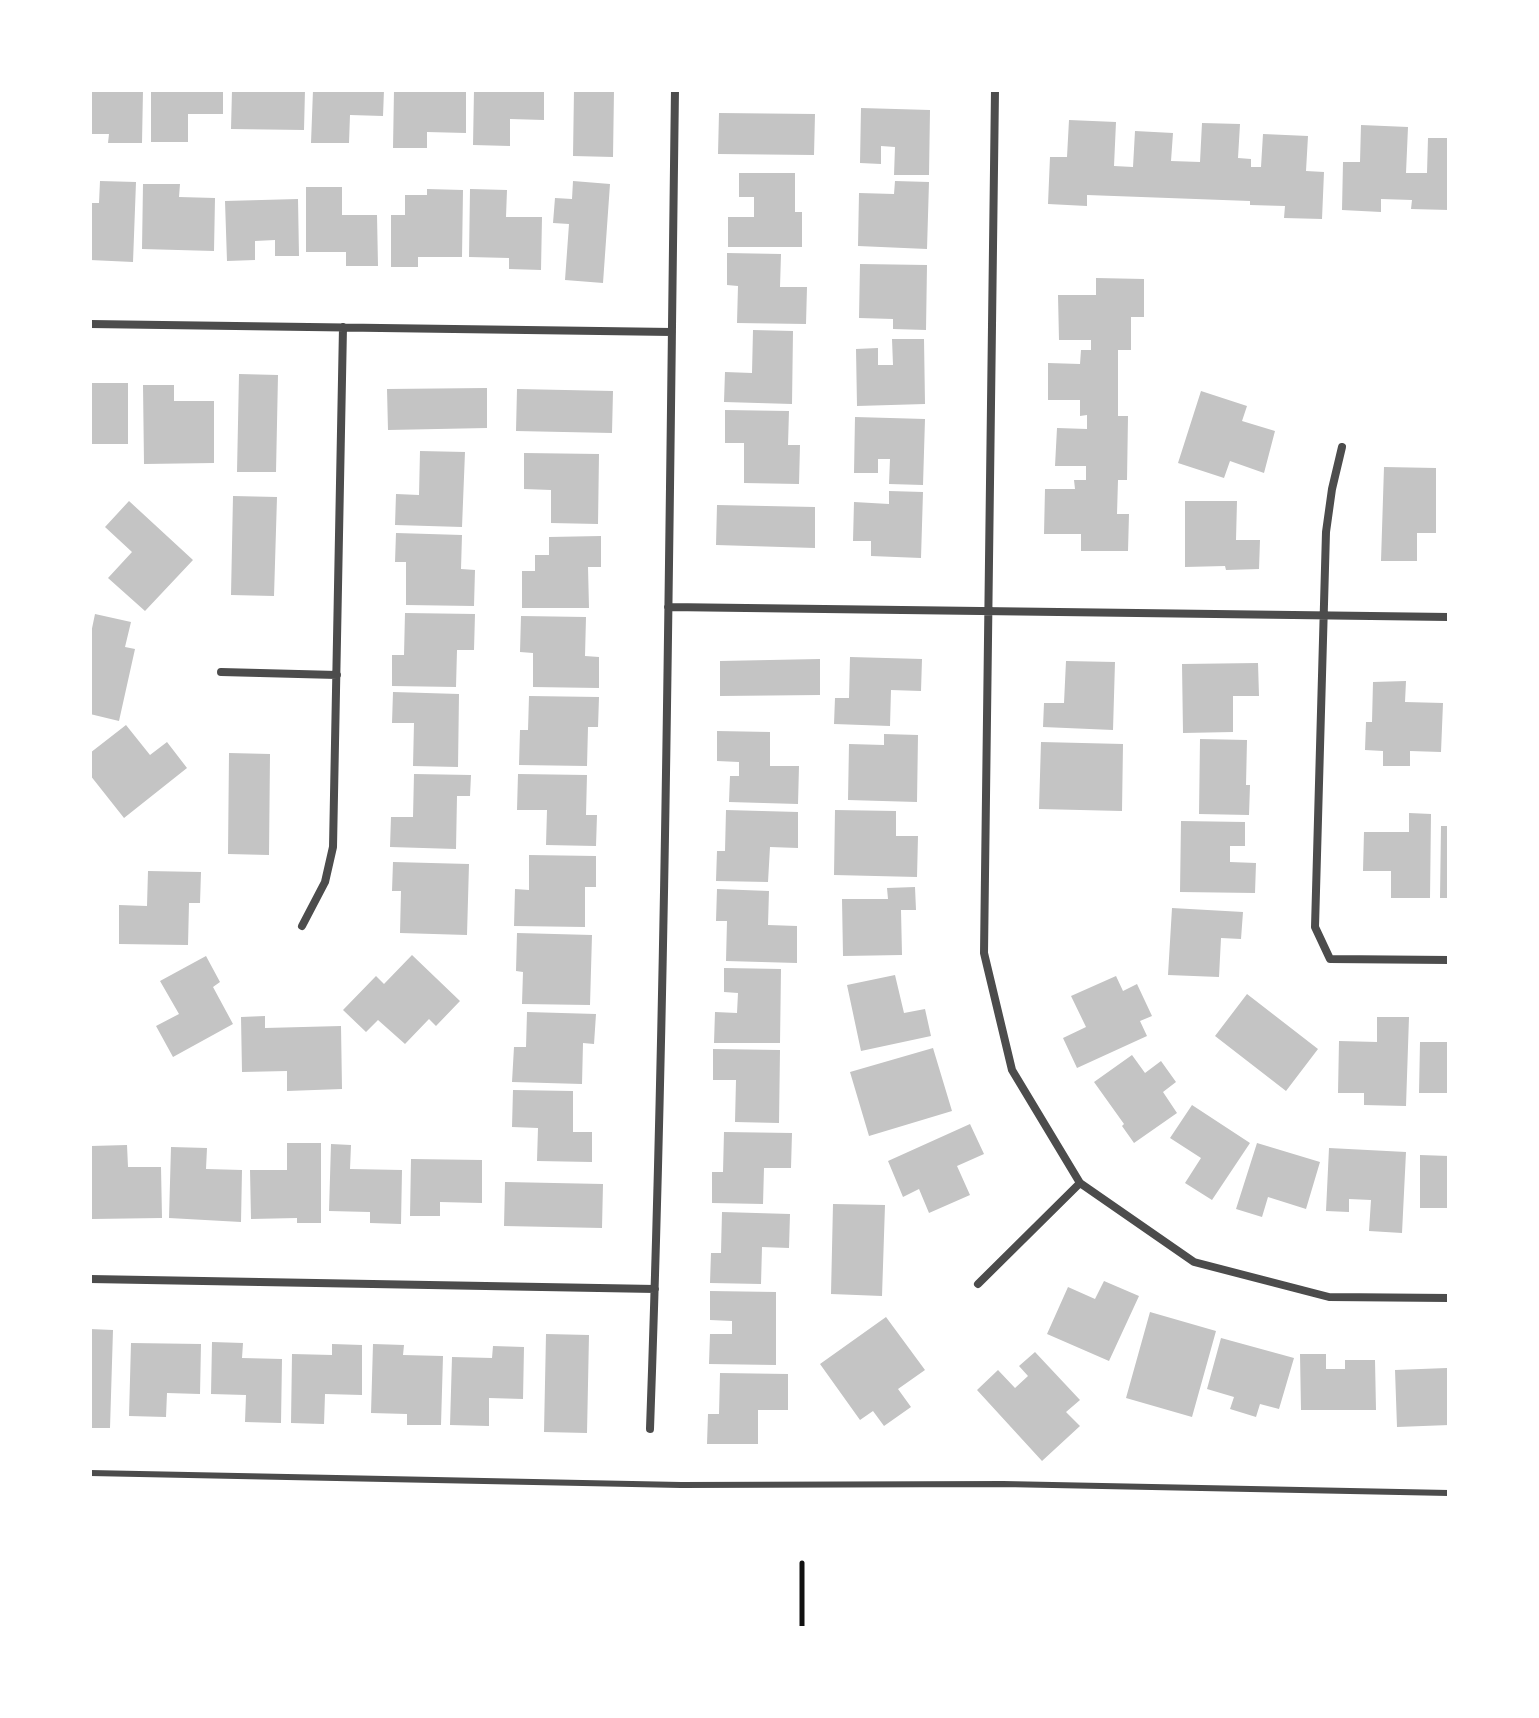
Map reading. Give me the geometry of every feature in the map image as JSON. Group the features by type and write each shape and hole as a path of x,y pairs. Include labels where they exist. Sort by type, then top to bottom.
{"street":[{"path":"650,1429 668,607 675,90"},
{"path":"995,90 984,953 1012,1070 1080,1183 1194,1262 1329,1297 1449,1298"},
{"path":"90,324 672,332"},
{"path":"302,926 325,882 333,847 343,327"},
{"path":"1342,447 1326,532 1315,927 1330,959 1449,960"},
{"path":"668,607 1449,617"},
{"path":"221,672 337,675"},
{"path":"978,1284 1080,1183"},
{"path":"90,1279 655,1289"}],"lane":[{"path":"90,1473 681,1485 1003,1484 1449,1493"}],"path":[{"path":"802,1563 802,1628"}],"building":[{"path":"90,90 143,90 142,143 108,143 109,134 90,134"},
{"path":"151,90 223,90 223,114 188,114 188,142 151,142"},
{"path":"232,90 305,90 304,130 231,129"},
{"path":"313,90 384,90 383,116 350,115 349,143 311,143"},
{"path":"394,90 466,90 466,133 427,132 427,148 393,148"},
{"path":"474,90 544,90 544,120 510,119 510,146 473,145"},
{"path":"574,90 614,90 613,157 573,156"},
{"path":"861,108 930,110 929,175 894,175 895,147 881,146 881,164 860,163"},
{"path":"719,113 815,114 814,155 718,154"},
{"path":"1069,120 1116,122 1114,166 1133,167 1135,131 1173,133 1171,161 1200,162 1202,123 1240,124 1238,158 1251,159 1251,167 1261,167 1263,134 1308,136 1306,171 1324,172 1322,219 1284,218 1285,206 1250,205 1250,201 1087,195 1087,206 1048,204 1050,157 1067,157"},
{"path":"1361,125 1408,127 1406,173 1427,173 1428,138 1449,138 1449,210 1411,209 1412,200 1381,199 1381,212 1342,210 1343,162 1360,162"},
{"path":"739,173 795,173 795,212 802,212 802,247 728,247 728,217 754,217 754,197 739,197"},
{"path":"100,181 136,182 133,262 90,260 90,203 99,203"},
{"path":"573,181 610,184 603,283 565,280 569,224 553,223 555,198 572,199"},
{"path":"895,181 929,182 927,249 858,246 859,193 894,194"},
{"path":"143,184 180,184 179,197 215,198 214,251 142,249"},
{"path":"306,187 342,187 342,215 377,215 378,266 346,266 346,252 306,252"},
{"path":"427,189 463,190 462,257 418,257 418,267 391,267 391,215 405,215 405,195 427,195"},
{"path":"470,189 507,190 506,217 542,217 541,270 509,269 509,258 469,257"},
{"path":"298,199 299,256 275,256 275,240 255,241 255,260 227,261 225,201"},
{"path":"727,253 781,254 780,287 807,287 806,324 737,323 738,286 727,285"},
{"path":"860,264 927,265 926,330 893,329 893,319 859,318"},
{"path":"1096,278 1144,279 1144,317 1131,317 1131,350 1118,350 1118,416 1128,416 1127,480 1118,480 1117,514 1129,514 1128,551 1081,551 1081,534 1044,534 1045,489 1075,489 1074,480 1086,480 1086,466 1055,466 1057,428 1087,429 1087,415 1080,416 1080,400 1048,400 1048,363 1080,364 1081,350 1091,350 1091,340 1059,340 1058,295 1096,295"},
{"path":"753,330 793,331 792,404 724,402 725,372 752,373"},
{"path":"892,339 924,339 925,404 857,406 856,349 878,348 878,365 893,365"},
{"path":"239,374 278,375 276,472 237,472"},
{"path":"90,383 128,383 128,444 90,444"},
{"path":"143,385 174,385 174,401 214,401 214,463 144,464"},
{"path":"487,388 487,428 388,430 387,389"},
{"path":"517,389 613,391 612,433 516,431"},
{"path":"1201,391 1247,406 1242,421 1275,431 1264,473 1230,461 1224,478 1178,463"},
{"path":"725,410 789,411 788,445 800,445 799,484 744,483 744,443 725,443"},
{"path":"855,417 925,419 923,485 889,484 890,459 878,459 878,473 854,473"},
{"path":"420,451 465,452 462,527 395,525 396,494 419,495"},
{"path":"524,453 599,454 598,524 551,523 551,490 524,489"},
{"path":"1384,467 1436,468 1436,533 1417,533 1417,561 1381,561"},
{"path":"889,491 923,492 921,558 871,556 871,541 853,541 854,502 889,504"},
{"path":"233,496 277,497 274,596 231,595"},
{"path":"129,501 193,560 145,611 108,578 132,552 105,527"},
{"path":"1185,501 1237,501 1236,540 1260,540 1259,569 1185,567"},
{"path":"717,505 815,507 815,548 716,545"},
{"path":"396,533 462,535 461,569 475,570 474,606 406,605 406,562 395,562"},
{"path":"601,536 601,567 588,567 589,608 522,608 522,571 535,571 535,555 549,555 549,537"},
{"path":"405,613 475,614 474,650 457,650 456,687 392,686 392,655 404,655"},
{"path":"95,614 131,622 125,647 135,649 119,721 90,714 90,638"},
{"path":"521,616 586,617 585,656 599,657 599,688 533,687 533,653 520,652"},
{"path":"850,657 922,659 921,691 891,690 890,726 834,724 835,698 849,698"},
{"path":"820,659 820,695 720,696 720,661"},
{"path":"1066,661 1115,662 1113,730 1043,727 1044,703 1064,703"},
{"path":"1258,663 1259,696 1233,696 1233,732 1183,733 1182,664"},
{"path":"1406,681 1405,702 1443,703 1441,752 1410,751 1410,766 1383,766 1383,751 1365,750 1366,722 1372,722 1373,682"},
{"path":"393,692 459,694 458,767 413,766 414,723 392,723"},
{"path":"529,696 599,697 598,727 588,727 587,766 519,765 520,730 528,730"},
{"path":"126,725 150,755 167,742 187,768 124,818 90,775 90,753"},
{"path":"717,731 770,732 770,766 799,766 798,804 729,802 730,776 739,776 739,762 717,761"},
{"path":"884,734 918,735 917,802 848,800 849,744 884,745"},
{"path":"1200,739 1247,740 1249,815 1199,814"},
{"path":"1041,742 1123,744 1122,811 1039,809"},
{"path":"229,753 270,754 269,855 228,854"},
{"path":"414,774 471,775 470,796 457,796 456,849 390,847 391,817 413,817"},
{"path":"518,774 587,775 586,815 597,815 596,846 546,845 547,810 517,810"},
{"path":"726,810 798,812 798,848 770,847 768,882 716,881 717,851 725,851"},
{"path":"835,810 896,811 896,836 918,836 917,877 834,875"},
{"path":"1409,813 1431,814 1430,898 1391,898 1391,871 1363,871 1364,832 1409,832"},
{"path":"1181,821 1245,822 1245,846 1230,846 1230,862 1256,863 1255,893 1180,892"},
{"path":"1441,826 1449,826 1449,898 1440,898"},
{"path":"529,855 596,856 596,887 585,887 585,927 514,926 515,889 529,890"},
{"path":"393,862 469,864 467,935 400,933 401,891 392,891"},
{"path":"148,871 201,872 200,903 189,903 188,945 119,944 119,905 147,906"},
{"path":"915,887 916,910 901,910 902,955 843,956 842,899 888,899 887,888"},
{"path":"717,889 769,891 768,925 797,926 797,963 726,961 727,921 716,921"},
{"path":"1172,908 1243,912 1241,939 1221,938 1219,977 1168,975"},
{"path":"517,933 592,935 590,1005 522,1004 523,972 516,971"},
{"path":"412,955 460,1001 436,1026 429,1019 405,1044 378,1020 366,1032 343,1010 376,976 384,984"},
{"path":"206,956 220,982 213,987 233,1024 173,1057 156,1026 179,1014 160,981"},
{"path":"724,968 781,969 780,1043 714,1043 715,1012 737,1013 738,993 724,992"},
{"path":"895,975 904,1013 925,1009 931,1036 861,1051 847,985"},
{"path":"1116,976 1123,991 1137,984 1152,1016 1140,1021 1147,1036 1077,1068 1063,1038 1086,1027 1071,996"},
{"path":"1247,994 1318,1049 1286,1091 1215,1036"},
{"path":"527,1012 596,1014 594,1044 583,1043 582,1084 512,1082 514,1047 526,1047"},
{"path":"265,1016 265,1028 341,1026 342,1089 287,1091 287,1071 242,1072 241,1017"},
{"path":"1377,1017 1409,1017 1406,1106 1364,1105 1364,1093 1338,1093 1339,1041 1377,1042"},
{"path":"1420,1042 1449,1042 1449,1093 1419,1093"},
{"path":"933,1048 952,1111 869,1136 850,1072"},
{"path":"713,1049 780,1050 779,1123 735,1122 736,1080 713,1080"},
{"path":"1132,1055 1145,1073 1161,1061 1176,1082 1163,1092 1177,1113 1134,1143 1094,1082"},
{"path":"513,1090 573,1091 573,1132 592,1132 592,1162 537,1161 538,1128 512,1127"},
{"path":"1192,1105 1250,1143 1212,1200 1185,1183 1201,1158 1170,1138"},
{"path":"970,1124 984,1154 957,1166 970,1195 929,1213 919,1189 903,1197 888,1161"},
{"path":"724,1132 792,1133 791,1168 764,1168 763,1204 712,1203 712,1172 723,1172"},
{"path":"287,1143 321,1143 321,1223 297,1223 297,1218 251,1219 250,1170 287,1170"},
{"path":"1257,1143 1320,1162 1306,1209 1268,1197 1262,1217 1236,1209"},
{"path":"331,1144 351,1145 350,1169 402,1170 401,1224 370,1223 370,1212 329,1211"},
{"path":"127,1145 128,1167 161,1167 162,1218 92,1219 91,1146"},
{"path":"171,1147 207,1148 206,1169 242,1170 241,1222 169,1218"},
{"path":"1329,1148 1406,1152 1402,1233 1369,1231 1371,1200 1349,1199 1349,1212 1326,1211"},
{"path":"1420,1155 1449,1156 1449,1208 1420,1208"},
{"path":"411,1159 482,1160 482,1203 440,1202 440,1216 410,1216"},
{"path":"505,1182 603,1184 602,1228 504,1226"},
{"path":"833,1204 885,1205 882,1296 831,1294"},
{"path":"722,1212 790,1214 789,1248 762,1247 761,1284 710,1283 711,1253 721,1253"},
{"path":"1104,1281 1139,1296 1109,1361 1047,1334 1068,1287 1095,1299"},
{"path":"710,1291 776,1292 776,1365 709,1364 710,1334 732,1334 732,1321 710,1320"},
{"path":"1150,1312 1216,1331 1192,1417 1126,1398"},
{"path":"886,1317 925,1370 898,1389 911,1407 884,1426 873,1411 860,1420 820,1364"},
{"path":"90,1329 113,1330 110,1428 90,1428"},
{"path":"546,1334 589,1335 587,1433 544,1432"},
{"path":"1221,1338 1294,1358 1279,1409 1260,1404 1256,1417 1230,1409 1234,1397 1207,1389"},
{"path":"212,1342 243,1343 242,1358 282,1359 281,1423 245,1422 246,1395 211,1394"},
{"path":"131,1343 201,1344 200,1394 167,1393 166,1417 129,1416"},
{"path":"332,1344 362,1345 362,1395 325,1394 324,1424 291,1423 292,1354 332,1355"},
{"path":"373,1344 404,1345 403,1355 443,1356 441,1425 407,1425 407,1414 371,1413"},
{"path":"493,1346 524,1347 523,1399 489,1398 489,1426 450,1425 452,1357 492,1358"},
{"path":"1035,1352 1080,1400 1066,1412 1080,1426 1042,1461 977,1390 998,1370 1015,1388 1028,1376 1019,1366"},
{"path":"1300,1354 1326,1354 1326,1369 1345,1369 1345,1360 1375,1360 1376,1410 1301,1410"},
{"path":"1447,1368 1449,1425 1397,1427 1395,1370"},
{"path":"720,1373 788,1374 788,1410 758,1410 758,1444 707,1444 708,1414 719,1414"}]}
